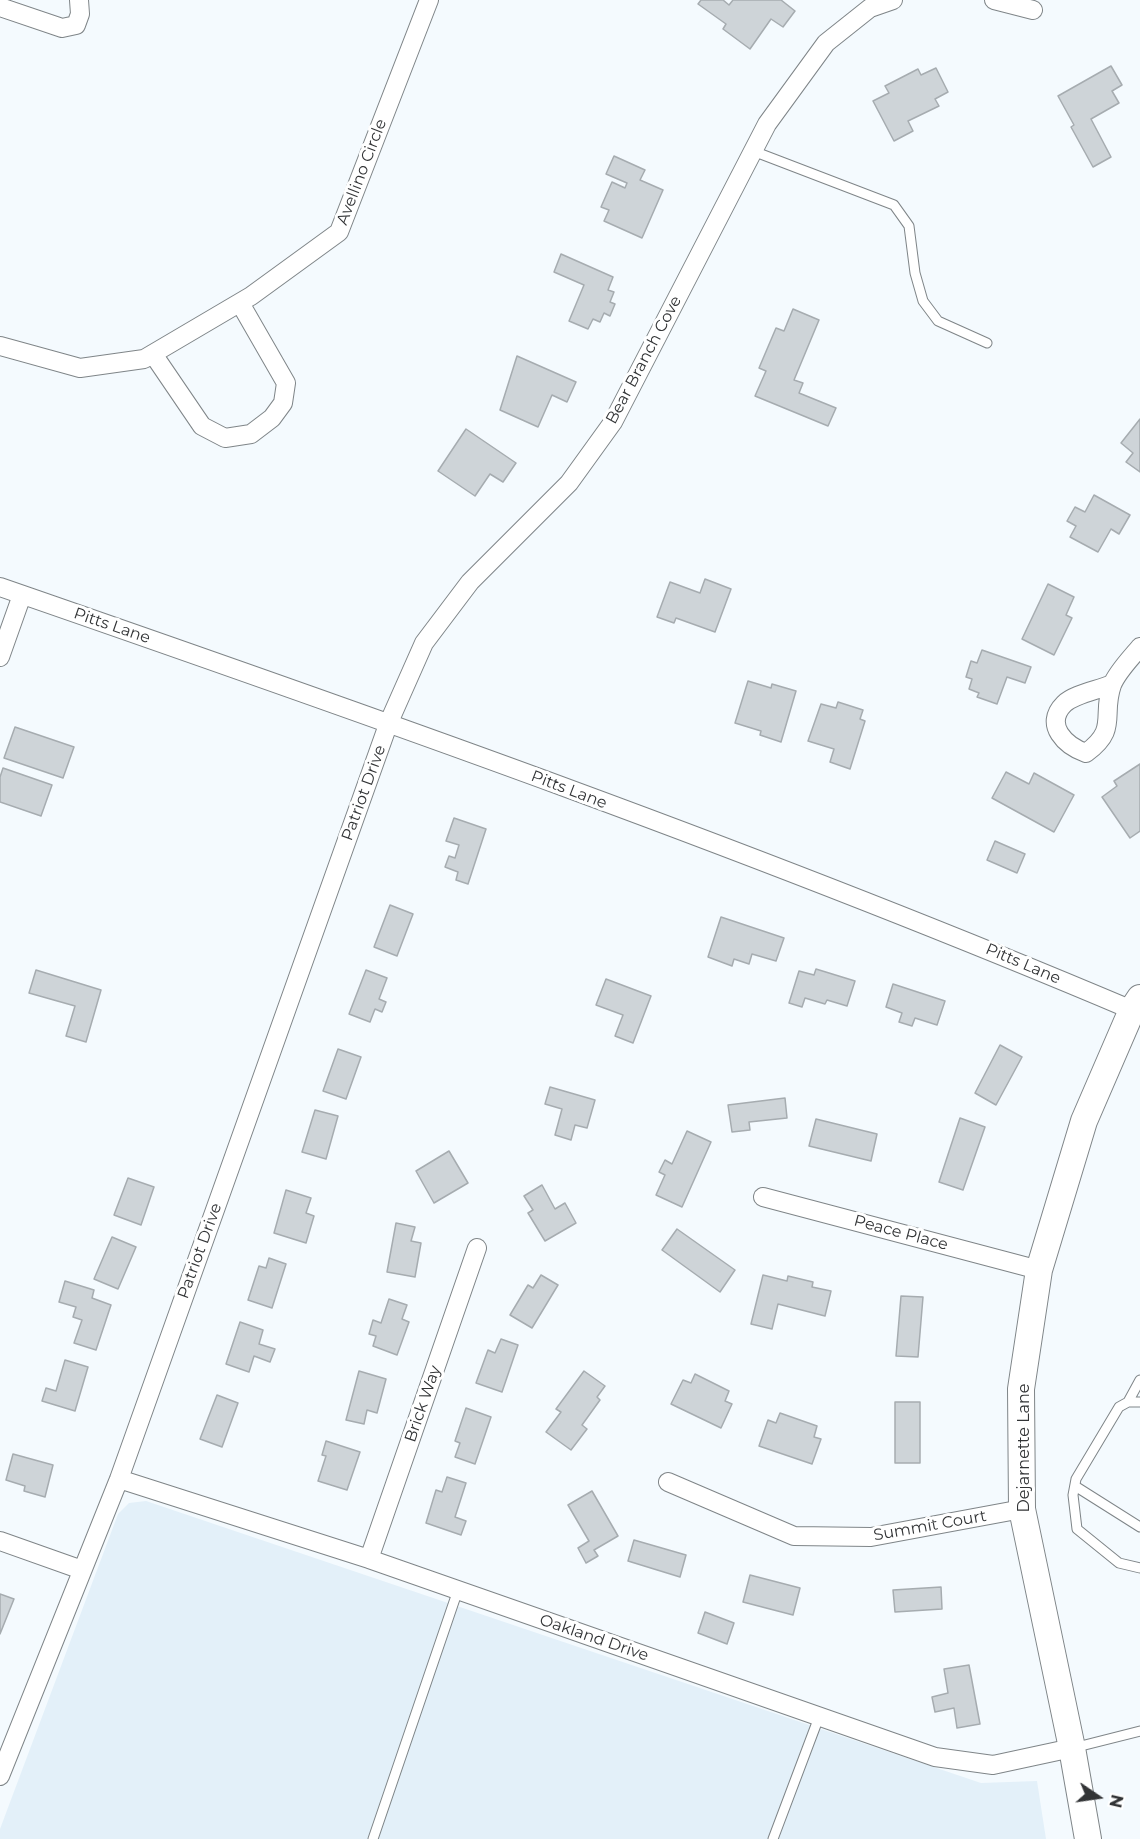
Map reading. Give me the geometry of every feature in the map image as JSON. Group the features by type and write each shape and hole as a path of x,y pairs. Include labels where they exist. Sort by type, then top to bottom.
{"main road":[{"name":"Dejarnette Lane","path":"1088,1839 1072,1748 1022,1509 1021,1389 1039,1270 1084,1121 1137,1008"}],"street":[{"path":"0,6 62,28 76,25 80,14 79,0"},
{"name":"Avellino Circle","path":"0,346 80,368 144,359 240,303 339,232 429,0"},
{"name":"Bear Branch Cove","path":"389,722 424,643 470,582 569,483 614,422 767,124 826,44 870,8 894,0"},
{"path":"994,0 1033,10"},
{"path":"153,354 202,426 225,438 251,434 272,418 283,403 286,383 240,303"},
{"name":"Pitts Lane","path":"0,587 389,722 1137,1008"},
{"path":"0,657 22,595"},
{"path":"1112,684 1140,647"},
{"name":"Patriot Drive","path":"0,1776 119,1479 389,722"},
{"name":"Peace Place","path":"763,1197 1039,1270"},
{"name":"Brick Way","path":"369,1559 477,1248"},
{"name":"Oakland Drive","path":"119,1479 369,1559 935,1757 993,1765 1072,1748"},
{"name":"Summit Court","path":"668,1482 794,1536 871,1537 1022,1509"},
{"path":"0,1541 82,1570"}],"lane":[{"path":"753,151 894,205 909,226 915,273 924,300 938,321 987,343"},
{"path":"1128,1402 1140,1380"},
{"path":"1140,1402 1128,1402 1119,1407 1076,1479 1073,1510 1077,1529 1119,1563 1140,1569"},
{"path":"1075,1486 1140,1527"},
{"path":"373,1839 458,1590"},
{"path":"773,1839 819,1717"},
{"path":"1072,1748 1140,1731"}],"shaded area":[{"path":"146,1501 981,1783 1037,1781 1046,1839 0,1839 0,1829 118,1514 129,1503"}],"building":[{"path":"701,0 723,0 729,5 733,0 781,0 795,11 783,27 771,19 750,49 723,29 726,24 698,4"},
{"path":"1111,66 1122,85 1112,91 1119,103 1091,119 1111,157 1093,167 1071,127 1074,125 1058,96"},
{"path":"936,68 948,92 935,99 939,106 908,121 913,131 894,141 873,101 889,93 885,86 918,69 921,75"},
{"path":"614,156 645,170 640,180 663,190 642,238 604,221 609,210 601,207 612,182 625,188 627,183 606,174"},
{"path":"561,254 613,277 608,290 614,292 610,302 615,304 610,316 604,313 600,322 593,319 588,329 569,321 584,285 554,272"},
{"path":"793,309 819,320 794,380 803,383 799,393 836,408 828,426 755,396 766,371 759,368 776,328 784,331"},
{"path":"517,356 576,382 567,402 552,395 538,427 500,410"},
{"path":"1140,419 1140,472 1126,462 1133,453 1121,443"},
{"path":"466,429 516,463 503,482 490,474 475,496 438,471"},
{"path":"1094,495 1130,515 1119,534 1111,529 1098,552 1070,537 1076,526 1067,521 1075,507 1085,512"},
{"path":"705,579 731,589 715,632 676,618 674,623 657,617 670,582 700,593"},
{"path":"1048,584 1074,597 1066,615 1072,618 1054,655 1022,639"},
{"path":"982,650 1031,667 1025,683 1007,677 997,704 977,697 979,693 969,689 972,679 966,677 971,661 977,663"},
{"path":"748,681 771,688 772,684 796,691 781,742 760,735 761,731 735,723"},
{"path":"838,702 863,710 860,719 865,721 850,769 830,762 834,749 808,741 821,704 836,708"},
{"path":"15,727 74,747 63,778 4,758"},
{"path":"1140,764 1140,831 1130,838 1102,797 1117,786 1114,781"},
{"path":"3,768 52,785 41,816 0,802 0,777"},
{"path":"1006,772 1029,784 1034,773 1074,795 1054,832 992,798"},
{"path":"454,818 486,829 468,884 456,880 458,872 445,867 449,856 455,858 459,845 446,841"},
{"path":"995,841 1025,854 1017,873 987,860"},
{"path":"390,905 413,914 397,956 374,947"},
{"path":"721,917 784,938 776,961 752,954 749,964 734,959 732,966 708,957"},
{"path":"816,969 855,981 847,1006 827,1000 825,1004 805,998 802,1007 789,1003 799,971 814,975"},
{"path":"36,970 101,990 86,1042 66,1036 75,1006 29,993"},
{"path":"366,970 387,978 379,999 386,1002 382,1012 375,1009 370,1022 349,1014"},
{"path":"606,979 651,996 633,1043 615,1036 623,1015 596,1005"},
{"path":"893,984 945,1001 937,1025 915,1018 912,1026 899,1022 902,1013 886,1007"},
{"path":"1000,1045 1022,1057 996,1105 975,1093"},
{"path":"338,1049 361,1057 346,1099 323,1091"},
{"path":"550,1087 595,1100 587,1128 575,1125 571,1140 555,1135 562,1109 545,1104"},
{"path":"785,1098 787,1118 749,1122 750,1130 732,1132 728,1105"},
{"path":"315,1110 338,1116 326,1159 302,1152"},
{"path":"960,1118 985,1127 963,1190 939,1182"},
{"path":"816,1119 877,1134 871,1161 809,1146"},
{"path":"687,1131 711,1142 682,1207 656,1195 665,1175 659,1172 665,1160 672,1164"},
{"path":"449,1151 468,1183 434,1203 416,1171"},
{"path":"128,1178 154,1187 141,1225 114,1215"},
{"path":"542,1185 555,1209 565,1203 576,1223 545,1241 528,1213 533,1210 524,1196"},
{"path":"286,1190 311,1198 306,1213 314,1216 306,1243 274,1233"},
{"path":"396,1223 415,1227 411,1241 421,1243 415,1277 387,1272"},
{"path":"677,1229 735,1270 720,1292 662,1250"},
{"path":"112,1237 136,1247 118,1289 94,1279"},
{"path":"269,1258 286,1264 272,1308 248,1300 259,1266 266,1268"},
{"path":"541,1275 558,1285 532,1328 510,1315 528,1285 533,1288"},
{"path":"763,1275 787,1281 788,1276 813,1282 812,1287 831,1291 825,1316 778,1304 772,1329 751,1324"},
{"path":"65,1281 94,1290 92,1298 111,1305 96,1350 74,1343 82,1320 73,1317 76,1307 59,1302"},
{"path":"901,1296 923,1297 918,1357 896,1356"},
{"path":"389,1299 407,1305 402,1319 409,1322 397,1355 373,1346 376,1336 369,1334 373,1320 381,1323"},
{"path":"240,1322 263,1330 259,1344 275,1349 270,1362 254,1356 249,1372 226,1364"},
{"path":"501,1339 518,1345 502,1392 476,1383 488,1350 495,1353"},
{"path":"65,1360 88,1367 75,1411 42,1401 46,1388 56,1391"},
{"path":"359,1371 386,1379 377,1413 367,1410 364,1424 346,1420"},
{"path":"584,1371 605,1386 597,1397 600,1400 582,1425 587,1429 571,1450 546,1432 561,1412 556,1409"},
{"path":"695,1374 729,1391 725,1401 732,1404 721,1428 671,1404 683,1380 691,1383"},
{"path":"217,1395 238,1403 222,1447 200,1439"},
{"path":"895,1402 920,1402 920,1463 895,1463"},
{"path":"466,1408 491,1417 475,1464 455,1457 460,1443 455,1441"},
{"path":"780,1413 817,1426 814,1437 821,1439 812,1464 759,1446 768,1420 776,1423"},
{"path":"326,1441 360,1452 347,1490 318,1481 326,1456 322,1455"},
{"path":"13,1454 53,1465 45,1497 24,1491 25,1486 6,1480"},
{"path":"447,1477 466,1483 455,1517 466,1521 461,1535 426,1523 436,1490 442,1492"},
{"path":"592,1491 618,1536 594,1550 598,1556 586,1563 578,1548 589,1541 568,1505"},
{"path":"634,1540 686,1555 680,1577 628,1561"},
{"path":"750,1575 800,1588 793,1615 743,1602"},
{"path":"941,1587 942,1609 895,1612 893,1590"},
{"path":"0,1594 14,1599 0,1634"},
{"path":"705,1612 734,1623 727,1644 698,1633"},
{"path":"969,1665 980,1724 957,1728 954,1708 935,1712 932,1697 948,1693 944,1669"}]}
